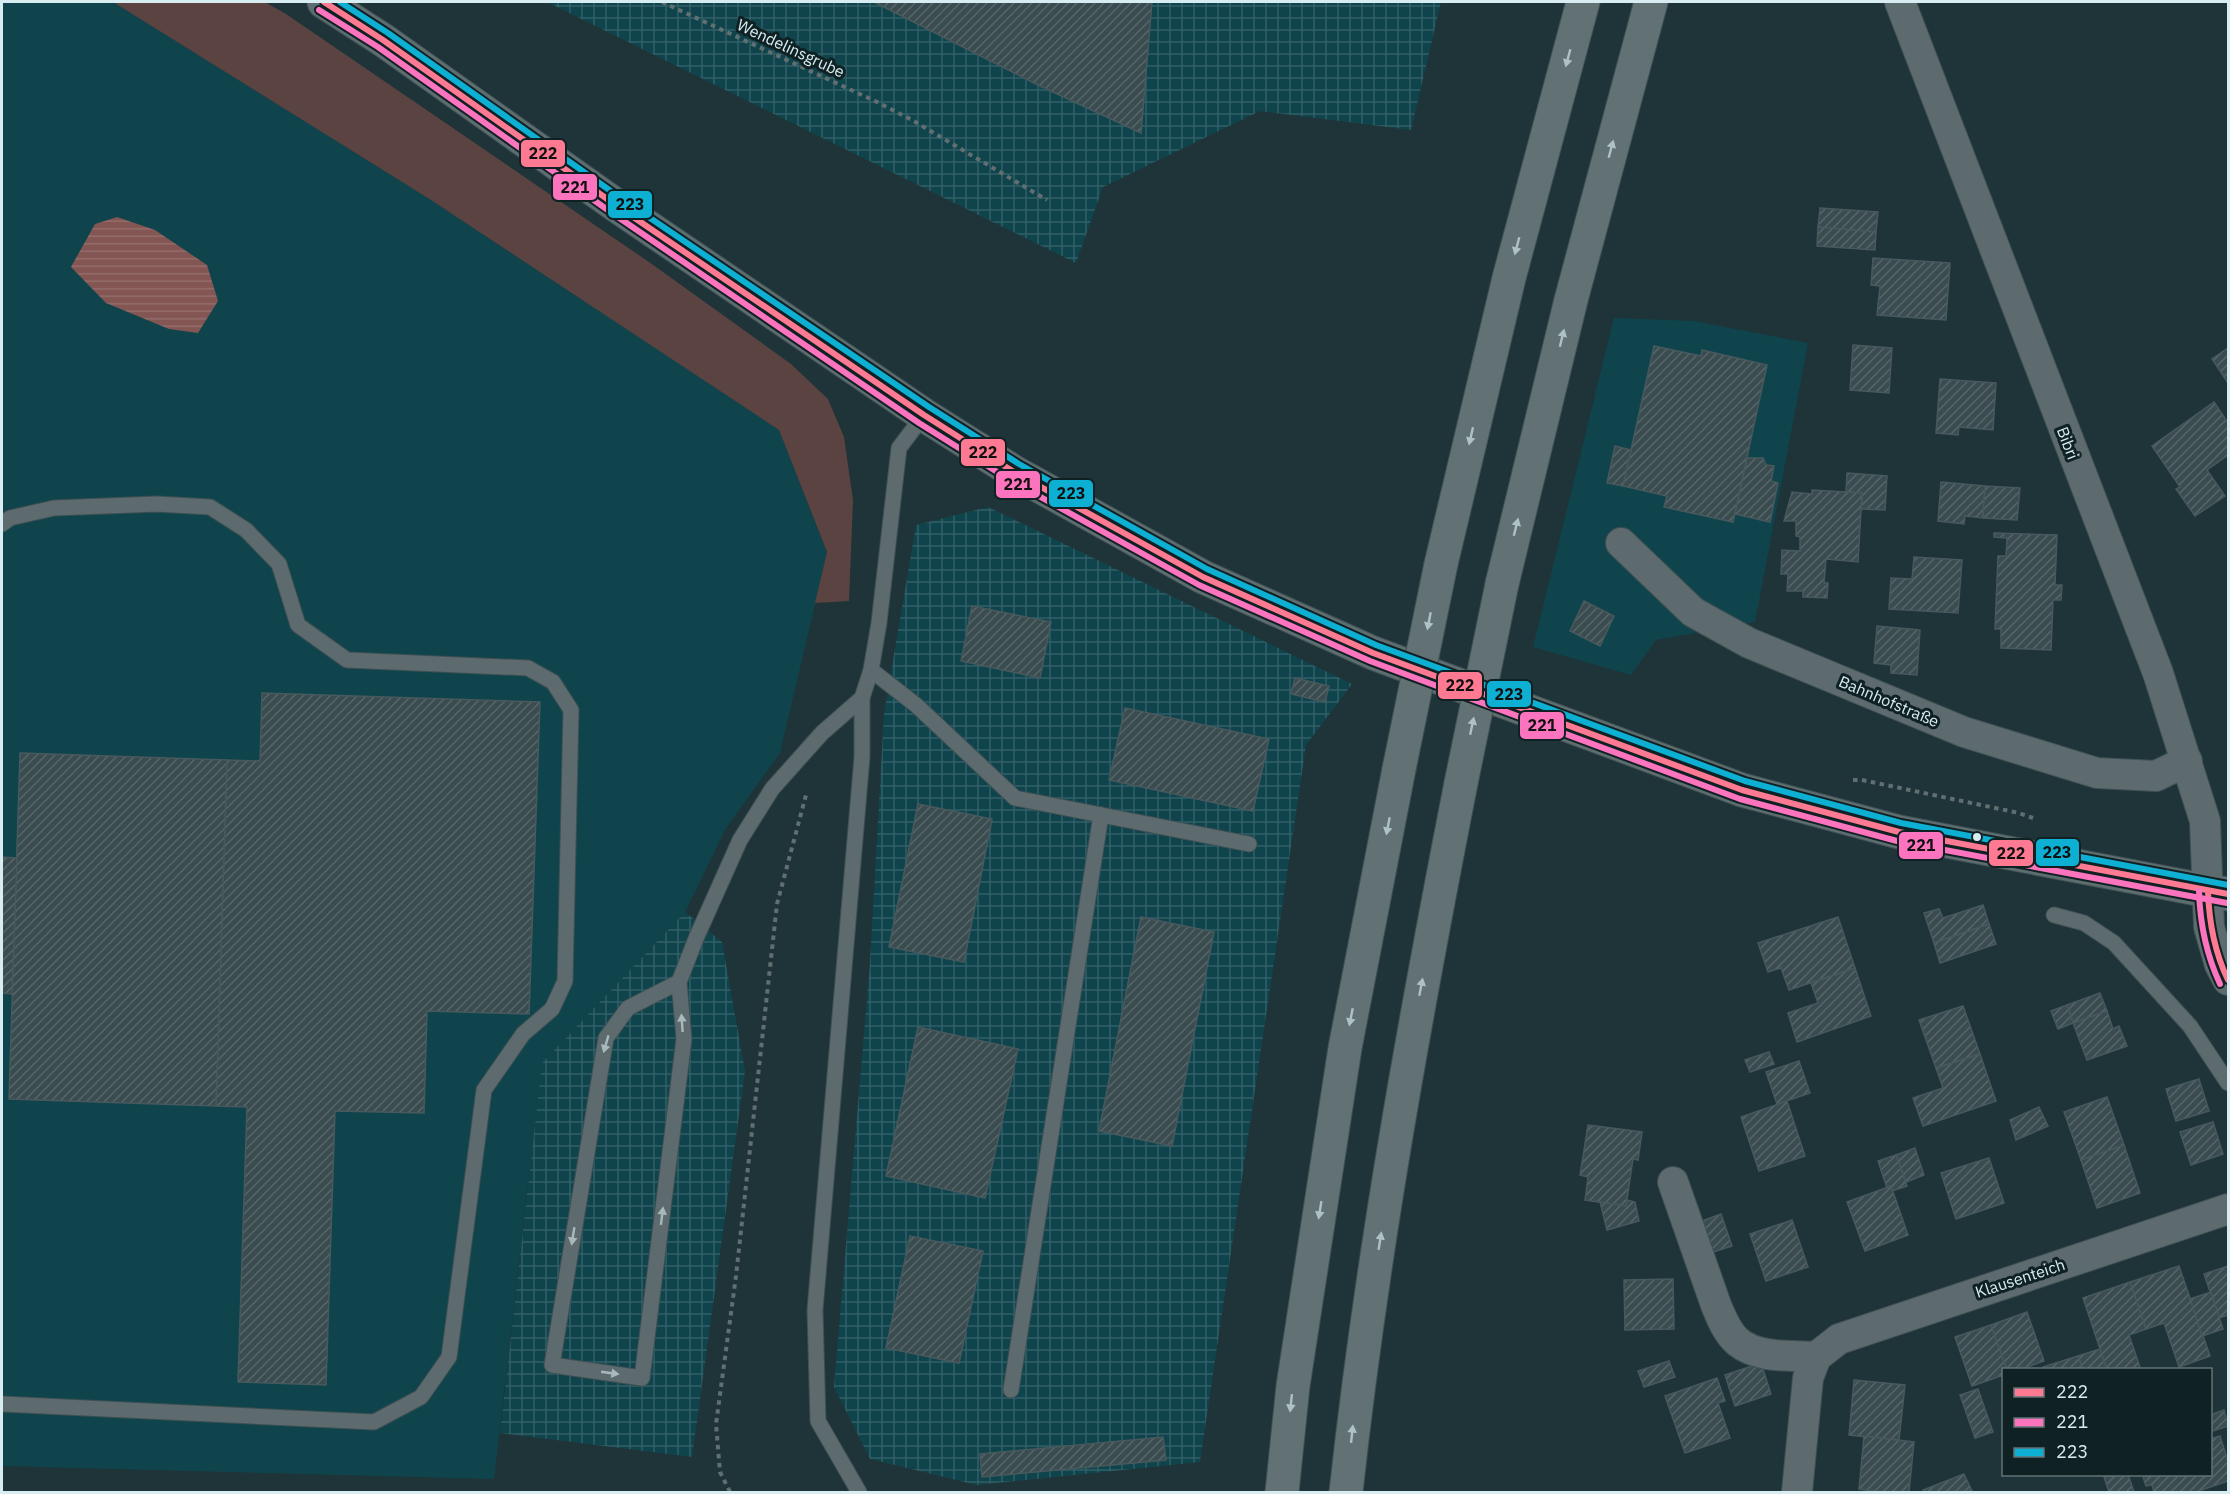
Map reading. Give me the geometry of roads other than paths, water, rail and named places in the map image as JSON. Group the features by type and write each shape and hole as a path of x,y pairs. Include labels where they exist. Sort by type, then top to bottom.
{"highway":[{"path":"1282,1492 1293,1386 1345,1048 1399,769 1441,564 1509,278 1583,2"},
{"path":"1346,1492 1356,1398 1409,1051 1461,783 1502,584 1571,300 1651,2"}],"main road":[{"path":"324,2 383,40 627,212 924,415 1060,499 1203,577 1373,652 1742,790 1899,832 2218,893"}],"street":[{"name":"Bibri","path":"1900,2 2158,673 2205,821 2218,893 2209,927 2220,965 2229,980"},
{"name":"Bahnhofstraße","path":"1621,543 1693,612 1749,643 1964,732 2097,773 2156,776 2187,761"},
{"path":"1673,1182 1716,1305 1725,1325 1738,1342 1763,1354 1816,1357 1808,1378 1797,1492"},
{"name":"Klausenteich","path":"1816,1357 1839,1339 2229,1209"}],"lane":[{"path":"860,1492 818,1421 814,1310 862,757 861,698 872,670 899,448 924,415"},
{"path":"2,524 10,518 54,508 158,504 210,507 246,530 279,564 298,625 347,660 528,668 553,682 571,710 565,981 552,1009 523,1034 484,1090 449,1357 421,1397 374,1422 2,1404"},
{"path":"872,670 916,705 1015,798 1249,844"},
{"path":"679,982 628,1008 606,1038 552,1365 642,1378 684,1039 679,982 740,840 766,797 822,734 861,698"},
{"path":"1011,1390 1101,816"},
{"path":"2054,915 2084,923 2114,943 2190,1026 2229,1083"}]}
